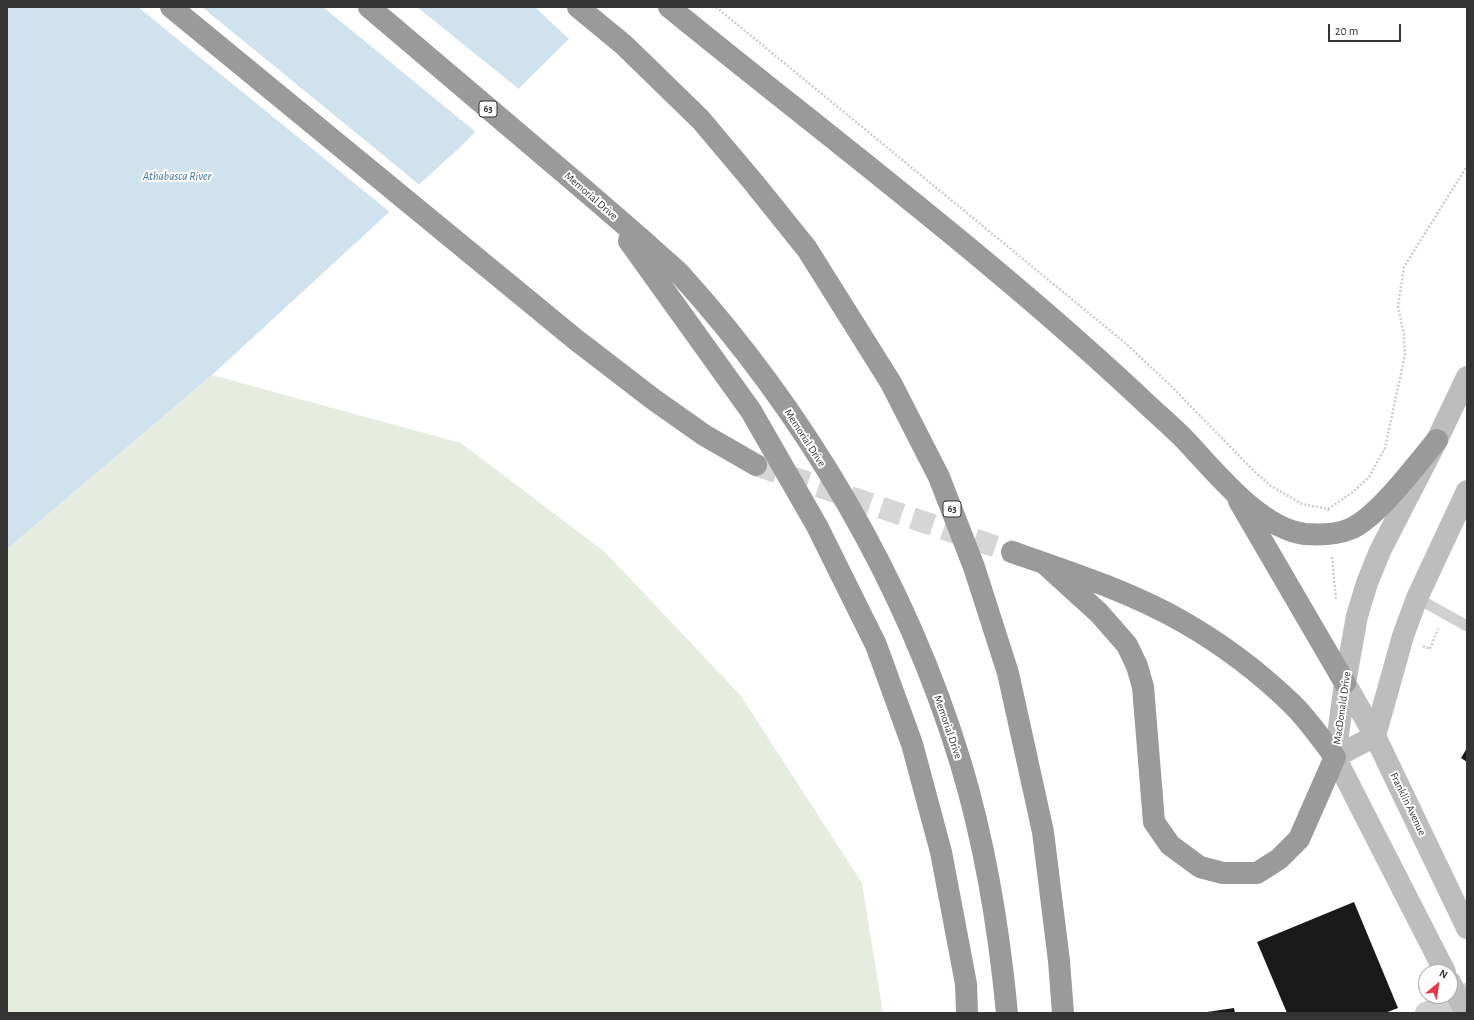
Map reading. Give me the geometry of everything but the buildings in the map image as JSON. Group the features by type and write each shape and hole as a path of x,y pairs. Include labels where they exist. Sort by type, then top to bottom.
{"highway":[{"path":"171,7 574,339 653,400 704,435 756,465"},
{"name":"Memorial Drive","path":"369,7 677,270 737,341 779,396 860,524 894,594 926,666 961,764 987,869 1004,982 1007,1013"},
{"name":"63","path":"578,7 624,45 701,120 807,249 891,383 939,477 974,567 1008,673 1043,832 1059,961 1063,1013"},
{"path":"669,7 1038,306 1140,397 1186,441 1234,493 1275,524 1288,530 1304,534 1330,534 1350,529 1370,517 1437,440"},
{"path":"608,210 752,411 817,526 876,645 912,744 941,852 966,984 967,1013"},
{"path":"1234,493 1345,683"},
{"path":"1012,552 1044,563 1140,600 1185,622 1221,645 1263,678 1292,704 1335,757 1299,839 1279,859 1257,873 1223,873 1200,867 1170,845 1154,822 1143,687 1137,666 1127,645 1099,612 1044,563"}],"street":[{"name":"MacDonald Drive","path":"1335,757 1345,683 1357,616 1367,583 1380,551 1437,440 1467,377"},
{"path":"1375,736 1402,636 1417,598 1467,491"},
{"name":"Franklin Avenue","path":"1345,683 1375,736 1467,928"},
{"name":"MacDonald Drive","path":"1335,757 1375,736"},
{"path":"1335,757 1441,964"},
{"path":"1426,1013 1460,997"}],"lane":[{"path":"1417,598 1467,626"}],"path":[{"path":"716,7 754,37"},
{"path":"1328,509 1353,492 1369,477 1385,448 1405,355 1404,335 1398,306 1404,267 1467,166"},
{"path":"1402,636 1430,649 1441,623"}],"shaded area":[{"path":"212,375 461,443 605,552 741,696 862,883 883,1013 7,1013 7,549"}],"water":[{"name":"Athabasca River","path":"7,7 601,7 460,147 212,375 7,549"}],"pier":[{"path":"138,7 202,7 421,186 391,213"},
{"path":"323,7 417,7 520,90 477,133"},
{"path":"535,7 603,7 570,40"}],"tunnel":[{"path":"756,465 1012,552"}]}
